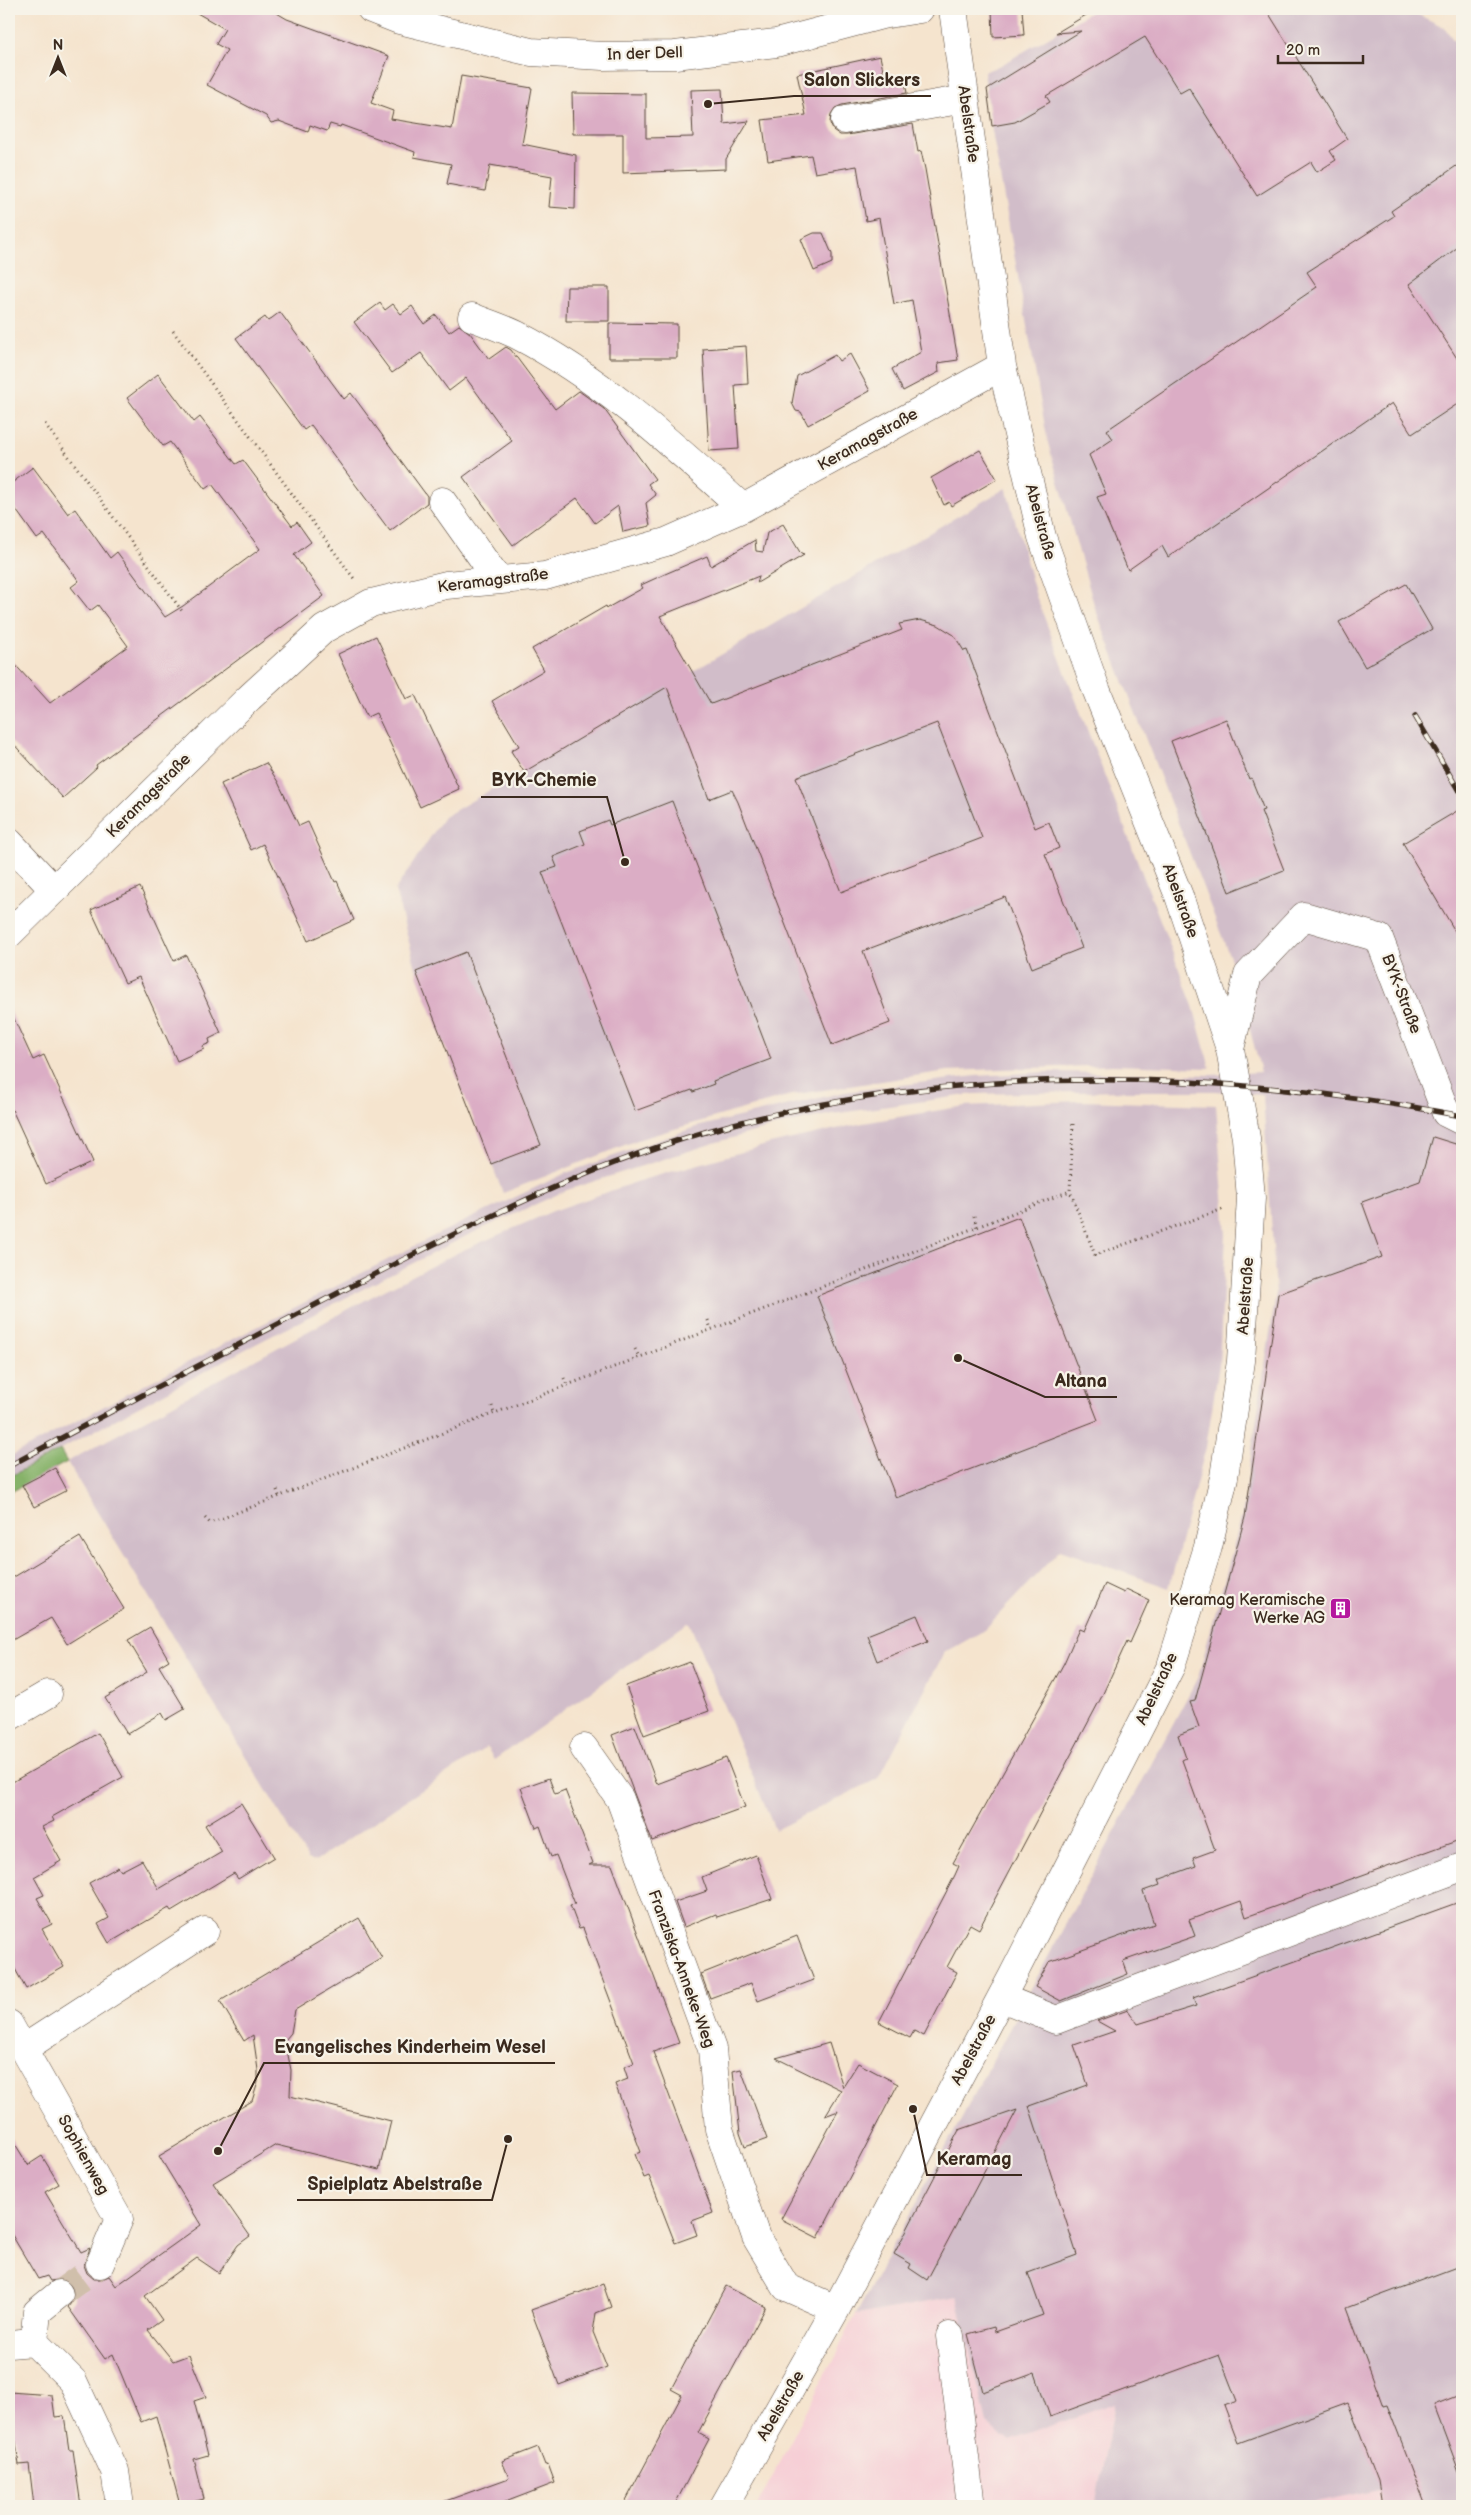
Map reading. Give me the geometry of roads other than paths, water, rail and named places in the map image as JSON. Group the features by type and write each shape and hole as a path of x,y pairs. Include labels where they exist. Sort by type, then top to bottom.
{"street":[{"name":"In der Dell","path":"372,9 398,20 531,52 602,56 675,55 776,43 882,15 920,9"},
{"name":"Abelstraße","path":"724,2506 836,2309 1002,1998 1171,1666 1208,1547 1224,1477 1241,1361 1251,1198 1246,1138 1230,1049 1179,896 1096,689 1042,537 1002,366 953,9"},
{"path":"845,120 965,99"},
{"path":"472,317 517,335 580,373 667,439 743,508"},
{"name":"Keramagstraße","path":"9,934 249,698 324,630 372,603 446,584 545,576 666,542 743,508 1002,366"},
{"path":"442,501 498,580"},
{"path":"9,842 54,890"},
{"name":"BYK-Straße","path":"1230,1049 1248,976 1304,916 1379,938 1446,1113 1462,1121"},
{"path":"9,1717 48,1694"},
{"name":"Franziska-Anneke-Weg","path":"584,1748 620,1799 712,2049 719,2129 756,2237 786,2287 836,2309"},
{"path":"1002,1998 1056,2020 1462,1867"},
{"path":"23,2049 205,1931"},
{"name":"Sophienweg","path":"9,2024 119,2219 100,2264"},
{"path":"59,2294 37,2312 21,2343 73,2381 115,2471 120,2506"},
{"path":"950,2336 972,2506"}],"tunnel":[{"path":"59,2294 100,2264"}],"railway":[{"path":"1415,716 1462,796"},
{"path":"9,1466 134,1399 486,1218 583,1175 633,1156 734,1124 824,1104 914,1091 1005,1083 1097,1080 1189,1082 1281,1089 1372,1101 1462,1116"}],"place":[{"name":"Salon Slickers","path":"708,104"},
{"name":"BYK-Chemie","path":"625,862"},
{"name":"Altana","path":"958,1358"},
{"name":"Keramag Keramische Werke AG","path":"1341,1609"},
{"name":"Keramag","path":"913,2109"},
{"name":"Spielplatz Abelstraße","path":"508,2139"},
{"name":"Evangelisches Kinderheim Wesel","path":"218,2151"}]}
